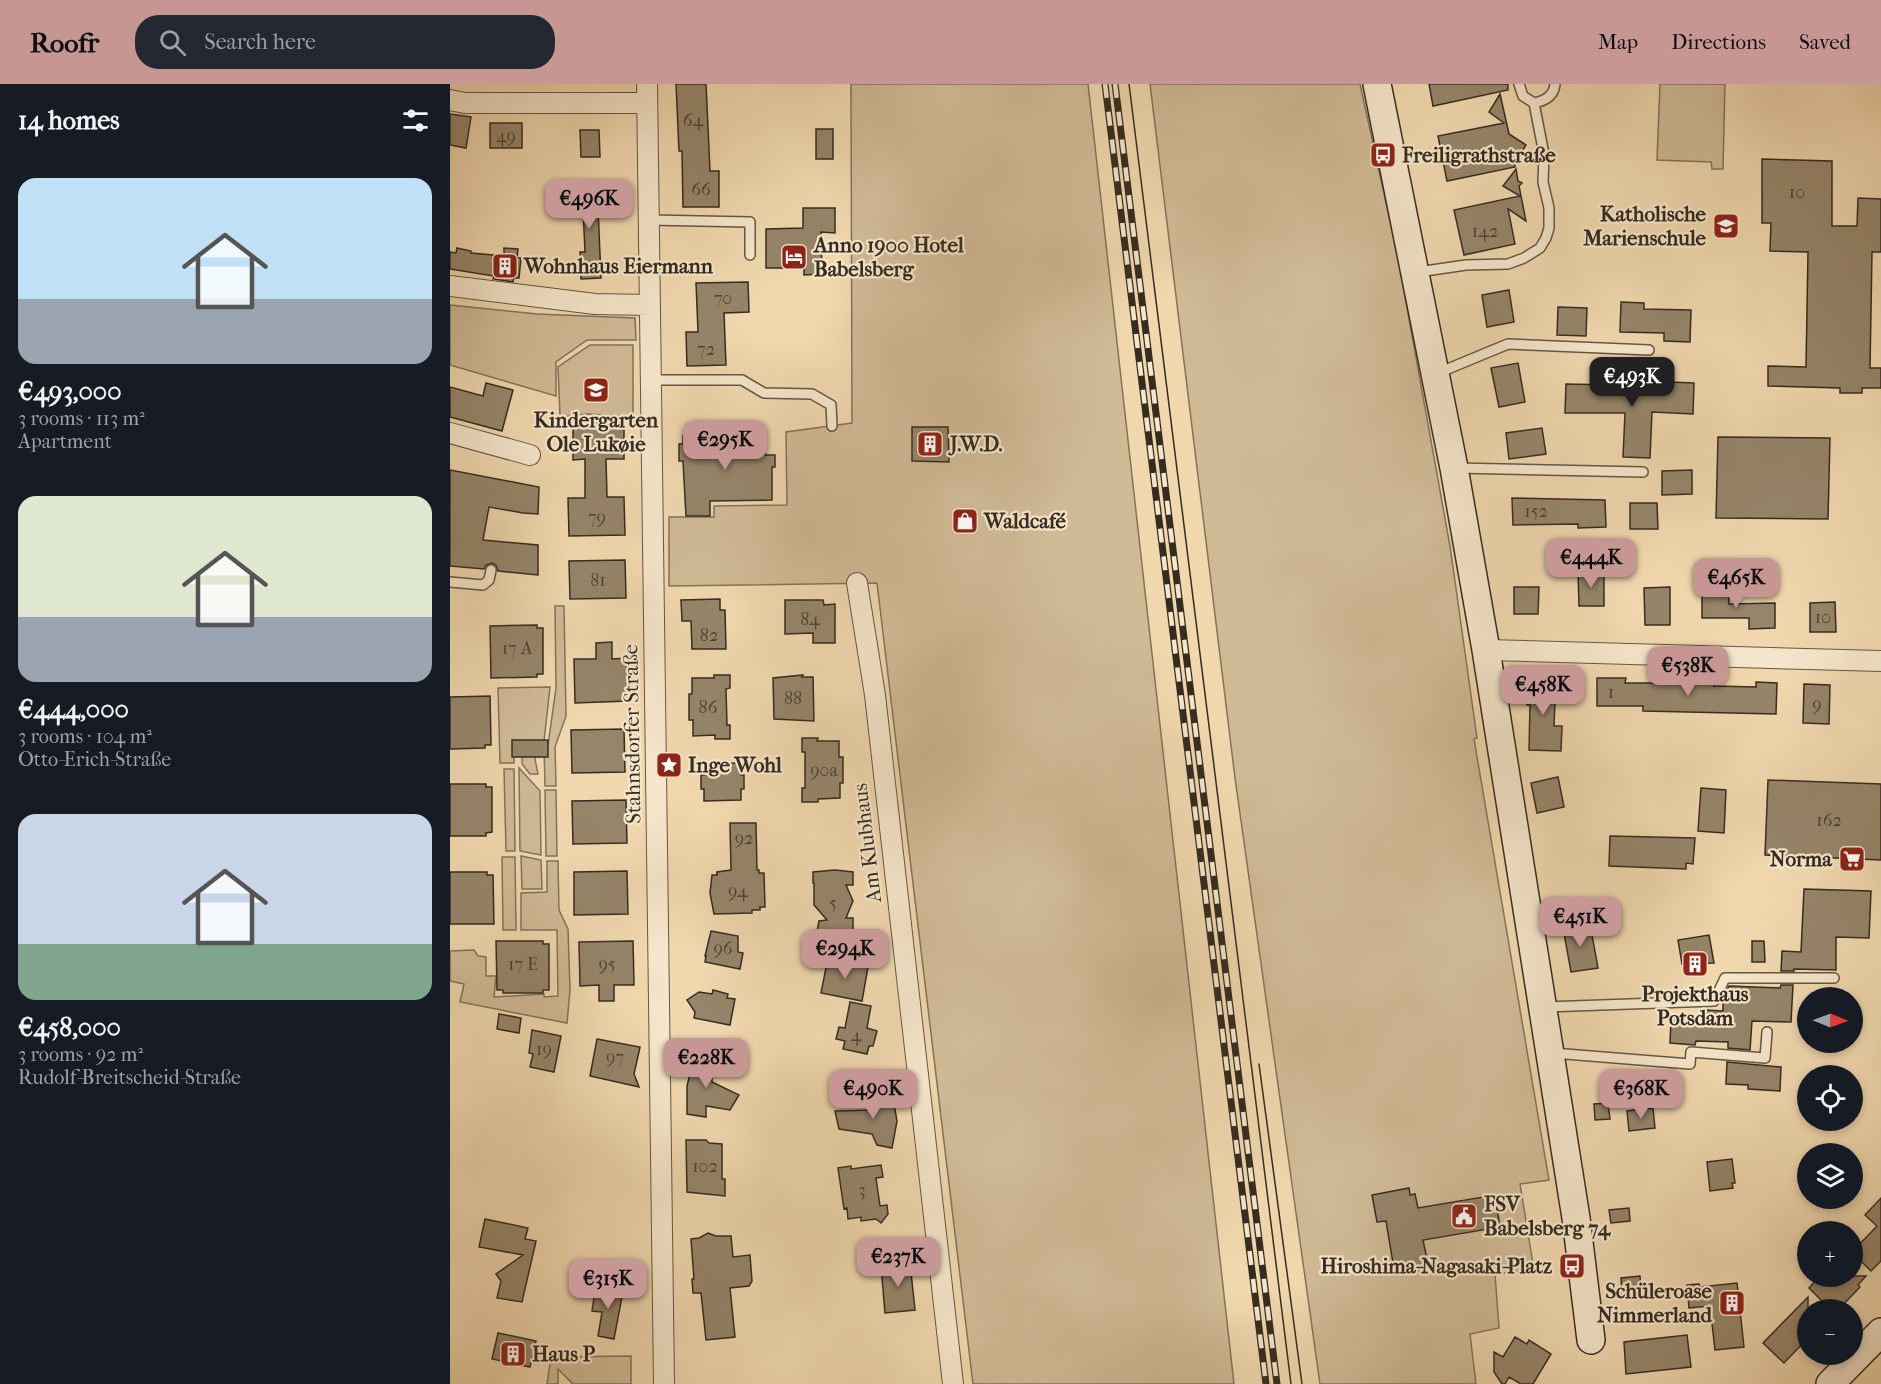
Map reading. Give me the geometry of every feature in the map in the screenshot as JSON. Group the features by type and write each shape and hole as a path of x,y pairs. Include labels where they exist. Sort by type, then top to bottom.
{"street":[{"path":"1377,84 1454,468 1552,1007 1560,1054 1591,1340"},
{"path":"450,100 465,103 647,94"},
{"name":"Stahnsdorfer Straße","path":"647,94 664,1384"},
{"path":"450,286 595,304 650,305"},
{"path":"450,433 530,455"},
{"name":"Am Klubhaus","path":"858,583 874,696 953,1384"},
{"path":"1486,650 1881,661"},
{"path":"1830,1384 1881,1332"}],"lane":[{"path":"1519,84 1523,96 1534,103 1542,102 1550,96 1555,84"},
{"path":"1416,272 1467,265 1508,264 1540,248 1549,228 1549,208 1543,182 1544,154 1534,103"},
{"path":"649,220 750,222 750,255"},
{"path":"1436,374 1508,344 1649,350"},
{"path":"651,380 742,380 764,393 812,394 831,405 832,426"},
{"path":"1454,468 1643,472"},
{"path":"450,582 483,585 489,580 491,570"},
{"path":"1552,1007 1714,1001 1725,978 1834,978"},
{"path":"1560,1054 1690,1064 1691,1052 1765,1058 1767,1032"}],"shaded area":[{"path":"851,84 1088,84 1234,1384 973,1384 877,583 669,586 669,517 714,517 714,506 787,505 786,432 852,423"},
{"path":"1150,84 1360,84 1398,258 1450,546 1477,738 1474,739 1549,1180 1520,1184 1534,1270 1495,1274 1499,1328 1470,1334 1476,1384 1320,1384 1235,778"},
{"path":"1660,84 1725,84 1723,169 1712,169 1711,162 1657,160"},
{"path":"450,305 537,314 635,318 636,340 587,340 556,362 556,396 450,365"},
{"path":"590,345 633,345 633,417 588,414 560,417 558,367"},
{"path":"555,606 564,606 566,716 555,747 556,786 545,786 544,746 548,745 556,688"},
{"path":"550,687 544,741 514,742 514,763 500,763 498,688"},
{"path":"522,754 534,754 538,774 530,774 522,764"},
{"path":"519,768 540,791 541,855 520,851"},
{"path":"504,769 514,769 515,851 506,851"},
{"path":"545,790 556,790 557,856 546,856"},
{"path":"521,856 541,860 542,889 522,889"},
{"path":"502,857 515,857 516,930 503,930"},
{"path":"547,861 558,861 559,910 568,929 570,990 567,1023 460,1002 464,984 450,981 450,951 474,950 478,956 486,957 486,976 496,976 494,997 544,994 544,997 558,996 557,930 521,930 521,893 547,892"},
{"path":"631,1356 631,1384 573,1384 558,1369 558,1384 547,1384 551,1357"}],"building":[{"path":"676,84 706,84 710,171 719,171 719,207 683,207 682,151 679,151"},
{"path":"1429,84 1508,84 1508,90 1433,106"},
{"path":"1500,94 1509,134 1526,145 1515,162 1515,167 1447,181 1438,136 1504,123 1489,112"},
{"path":"450,114 471,117 466,148 450,145"},
{"path":"490,123 522,123 522,148 490,148"},
{"path":"816,129 833,129 833,159 816,159"},
{"path":"580,130 599,130 600,157 581,157"},
{"path":"1762,159 1832,161 1832,226 1857,226 1858,198 1881,199 1881,252 1872,252 1870,368 1881,368 1881,388 1862,388 1862,393 1840,393 1840,388 1768,386 1768,366 1806,367 1808,252 1770,251 1771,223 1762,223"},
{"path":"1516,169 1518,181 1522,183 1519,186 1526,221 1508,209 1515,244 1464,255 1454,210 1520,196 1503,186"},
{"path":"574,184 597,184 601,278 581,279 580,252 585,252 583,207 574,208"},
{"name":"Anno 1900 Hotel Babelsberg","path":"803,208 835,208 835,233 821,232 822,274 804,275 804,268 766,268 766,229 803,228"},
{"path":"457,248 471,251 471,253 504,256 504,248 518,249 517,258 521,258 519,278 514,278 513,282 493,279 494,276 450,269 450,252 456,253"},
{"path":"748,282 749,312 724,313 726,365 687,366 686,332 698,332 696,283"},
{"path":"1509,290 1514,322 1487,327 1482,295"},
{"path":"1621,302 1644,303 1644,309 1691,310 1690,342 1664,341 1664,333 1620,332"},
{"path":"1558,307 1587,308 1586,336 1557,335"},
{"path":"1518,363 1525,402 1499,407 1491,368"},
{"path":"1669,382 1694,383 1693,414 1652,412 1650,458 1623,457 1625,413 1565,413 1566,384 1669,386"},
{"path":"486,383 513,390 502,431 450,417 450,387 483,396"},
{"path":"624,420 624,459 606,459 607,497 624,497 625,535 569,536 568,498 585,498 585,459 573,460 573,421"},
{"name":"J.W.D.","path":"912,427 948,427 949,462 912,461"},
{"path":"1542,428 1546,454 1509,459 1506,433"},
{"path":"683,436 765,436 765,455 775,455 775,467 772,467 772,500 710,501 710,516 686,516 683,461 679,461 679,444 683,444"},
{"path":"1718,437 1830,438 1828,519 1716,518"},
{"path":"450,470 539,487 538,514 489,507 483,540 538,545 538,575 498,571 496,565 492,563 486,565 484,569 450,566"},
{"path":"1692,470 1692,494 1662,495 1662,471"},
{"path":"1512,498 1605,500 1606,527 1578,528 1578,524 1513,525"},
{"path":"1630,503 1657,503 1658,529 1630,529"},
{"path":"625,560 626,598 570,599 569,561"},
{"path":"1578,572 1604,572 1604,606 1579,606"},
{"path":"1729,586 1729,604 1775,603 1775,628 1749,629 1749,618 1702,618 1702,587"},
{"path":"1514,587 1539,587 1538,614 1514,614"},
{"path":"1670,587 1670,625 1645,625 1644,588"},
{"path":"720,599 720,610 725,610 726,649 692,649 691,621 682,621 681,600"},
{"path":"785,600 823,600 824,605 835,604 835,643 813,643 813,633 785,634"},
{"path":"1835,602 1836,632 1810,632 1810,603"},
{"path":"537,625 537,628 543,628 543,674 537,674 537,677 491,678 490,626"},
{"path":"612,642 612,659 627,658 628,701 575,703 574,659 596,659 596,643"},
{"path":"714,675 730,675 730,688 726,689 727,725 730,725 730,739 715,739 715,735 693,736 693,720 689,720 689,694 692,694 692,678 714,678"},
{"path":"803,675 802,677 813,677 814,721 774,719 773,678"},
{"path":"1528,678 1556,679 1554,726 1562,726 1561,751 1529,750"},
{"path":"1597,678 1626,678 1625,683 1714,681 1714,686 1756,687 1756,682 1777,683 1776,714 1643,711 1643,706 1597,706"},
{"path":"1804,684 1830,685 1829,724 1803,723"},
{"path":"490,696 491,745 485,745 485,748 450,749 450,697"},
{"path":"624,729 625,772 572,773 571,730"},
{"path":"802,738 839,741 839,757 843,757 843,783 840,783 840,798 802,802 802,788 805,788 805,752 802,752"},
{"path":"512,740 548,740 548,757 512,757"},
{"path":"741,763 744,789 741,789 741,800 704,801 701,775 704,775 704,764"},
{"path":"1558,777 1564,807 1537,813 1531,783"},
{"path":"1768,780 1881,784 1881,860 1765,855"},
{"path":"450,784 486,784 486,787 492,787 492,832 486,833 486,836 450,836"},
{"path":"1701,788 1726,790 1724,833 1698,831"},
{"path":"626,800 627,843 573,844 572,801"},
{"path":"730,823 756,823 757,870 759,873 764,873 765,907 752,910 752,913 714,914 710,893 712,875 731,870"},
{"path":"1610,836 1695,838 1693,864 1686,863 1686,869 1609,866"},
{"path":"835,870 853,872 853,885 846,885 853,901 846,918 853,918 853,931 841,932 835,956 813,952 819,921 827,920 814,905 813,872"},
{"path":"627,871 628,914 574,915 574,872"},
{"path":"450,872 487,872 487,875 493,875 494,924 450,924"},
{"path":"1804,889 1871,891 1869,938 1836,937 1836,970 1781,971 1782,951 1801,952"},
{"path":"1590,924 1598,968 1571,972 1563,928"},
{"path":"711,931 738,936 738,952 743,953 740,969 705,962"},
{"path":"1709,935 1714,963 1682,964 1678,940"},
{"path":"496,941 543,941 543,944 549,944 549,990 543,990 543,993 503,993 503,990 497,990"},
{"path":"633,941 634,985 614,985 614,1001 599,1001 599,985 580,986 579,942"},
{"path":"1752,941 1764,941 1765,962 1752,962"},
{"path":"828,958 868,967 862,1001 821,993"},
{"path":"1781,985 1793,985 1791,1022 1752,1021 1750,1050 1728,1048 1728,1042 1696,1041 1695,1045 1670,1043 1671,1020 1697,1021 1697,1018 1704,1018 1705,1010 1723,1011 1723,997 1729,986 1780,988"},
{"path":"713,990 728,994 727,998 735,999 730,1025 694,1018 695,1012 687,1000 699,992 712,994"},
{"path":"850,1002 871,1006 867,1028 877,1031 873,1046 869,1046 867,1054 843,1049 845,1041 836,1039 839,1027 845,1028"},
{"path":"499,1014 521,1018 519,1033 497,1029"},
{"path":"532,1030 561,1036 554,1072 530,1067 533,1054 529,1053"},
{"path":"597,1039 640,1047 634,1074 639,1087 590,1076"},
{"path":"695,1052 712,1056 712,1082 739,1095 730,1110 706,1106 706,1117 687,1114 687,1086"},
{"path":"1727,1062 1781,1067 1780,1091 1748,1089 1748,1085 1726,1084"},
{"path":"892,1092 897,1121 892,1148 877,1145 872,1134 839,1129 835,1111 871,1110 877,1093"},
{"path":"1608,1103 1610,1119 1595,1120 1594,1104"},
{"path":"1653,1108 1655,1128 1629,1131 1627,1111"},
{"path":"686,1140 706,1140 709,1143 722,1144 722,1179 725,1179 725,1196 687,1192"},
{"path":"1732,1159 1735,1183 1732,1183 1733,1188 1710,1191 1707,1162"},
{"path":"881,1165 883,1177 876,1178 880,1206 887,1205 888,1214 881,1223 876,1219 861,1221 861,1217 848,1219 847,1208 844,1209 838,1168 851,1166 851,1169"},
{"path":"1409,1188 1410,1195 1415,1194 1418,1208 1495,1195 1500,1227 1423,1240 1429,1269 1395,1275 1386,1221 1377,1222 1372,1195"},
{"path":"1881,1198 1881,1261 1871,1271 1863,1263 1863,1241 1877,1226 1865,1215"},
{"path":"1629,1208 1630,1221 1611,1223 1609,1210"},
{"path":"485,1219 528,1228 525,1239 536,1241 522,1302 497,1298 501,1281 496,1274 523,1255 479,1247"},
{"path":"708,1233 716,1236 731,1236 733,1257 750,1255 752,1281 749,1286 730,1288 735,1337 706,1340 701,1293 693,1293 691,1239"},
{"path":"910,1263 915,1310 885,1313 881,1266"},
{"path":"1640,1276 1641,1291 1622,1293 1621,1278"},
{"path":"1737,1283 1744,1347 1715,1350 1710,1306 1689,1308 1687,1285 1699,1284 1700,1287"},
{"path":"596,1285 623,1291 614,1339 598,1336 602,1312 592,1311"},
{"path":"1860,1287 1849,1299 1820,1299 1809,1288"},
{"path":"1797,1308 1797,1349 1784,1363 1763,1343"},
{"name":"Haus P","path":"498,1333 536,1341 530,1367 492,1359"},
{"path":"1687,1335 1691,1367 1626,1374 1624,1342"},
{"path":"1515,1337 1527,1344 1529,1340 1551,1354 1533,1384 1521,1384 1509,1377 1505,1384 1502,1384 1494,1372 1494,1352 1503,1357"}],"tram line":[{"path":"1129,84 1291,1384"},
{"path":"1259,1064 1302,1384"}],"railway":[{"path":"1105,84 1266,1384"},
{"path":"1115,84 1277,1384"}],"place":[{"name":"Freiligrathstraße","path":"1383,155"},
{"name":"Katholische Marienschule","path":"1726,226"},
{"name":"Anno 1900 Hotel Babelsberg","path":"794,257"},
{"name":"Wohnhaus Eiermann","path":"505,266"},
{"name":"Kindergarten Ole Lukøie","path":"596,390"},
{"name":"J.W.D.","path":"930,444"},
{"name":"Waldcafé","path":"965,521"},
{"name":"Inge Wohl","path":"669,765"},
{"name":"Norma","path":"1852,859"},
{"name":"Projekthaus Potsdam","path":"1695,964"},
{"name":"FSV Babelsberg 74","path":"1464,1216"},
{"name":"Hiroshima-Nagasaki-Platz","path":"1572,1266"},
{"name":"Schüleroase Nimmerland","path":"1732,1303"},
{"name":"Haus P","path":"513,1354"}]}
